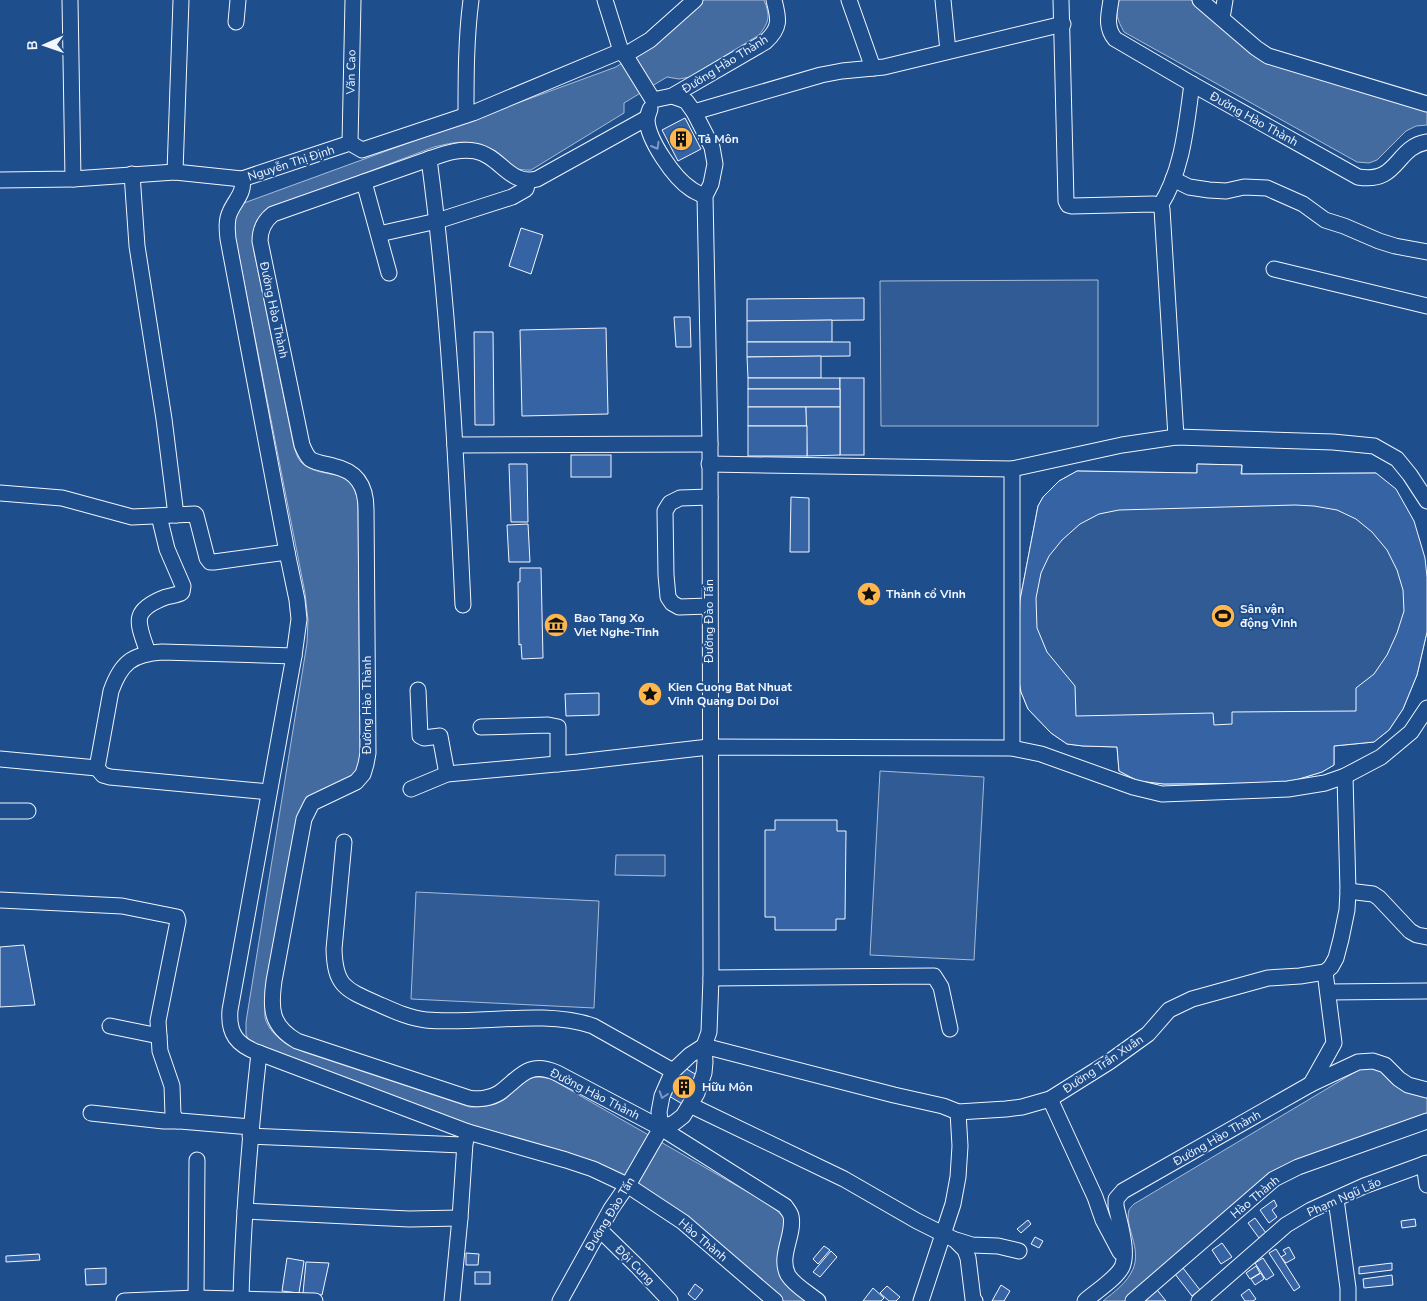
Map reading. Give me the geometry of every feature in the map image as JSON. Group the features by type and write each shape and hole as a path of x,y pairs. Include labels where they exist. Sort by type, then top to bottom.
{"street":[{"path":"70,0 73,179"},
{"path":"176,172 181,0"},
{"path":"236,22 238,0"},
{"name":"Văn Cao","path":"350,143 353,0"},
{"path":"466,115 468,21 471,0"},
{"path":"605,0 624,54 651,96 647,118 650,134 668,166 678,179 691,190 705,196"},
{"name":"Nguyễn Thị Định","path":"0,180 73,179 176,172 242,179 350,143 362,150 466,115 624,54 650,40 694,0"},
{"name":"Đường Hào Thành","path":"672,96 765,42 772,36 778,23 774,0"},
{"path":"849,0 873,68"},
{"path":"943,0 948,51"},
{"path":"1061,0 1066,203 1072,206 1154,204 1160,206 1163,212 1176,437"},
{"name":"Đường Hào Thành","path":"1111,0 1108,26 1115,38 1192,84 1358,177 1368,179 1384,175 1411,148 1419,143 1427,142"},
{"path":"1200,0 1256,48 1275,59 1427,104"},
{"path":"1222,18 1225,0"},
{"path":"694,112 821,75 873,68 1062,24"},
{"path":"1160,206 1166,197 1181,155 1192,84"},
{"path":"651,96 672,96"},
{"name":"Đường Đào Tấn","path":"560,1301 611,1209 659,1131 683,1116 697,1093 704,1073 706,1062 704,1046 709,1032 711,978 709,747 710,444 705,196 711,184 715,164 712,147 694,112 686,101 672,96"},
{"path":"379,234 437,221 512,196 526,189 528,181 537,179 647,118"},
{"name":"Đường Hào Thành","path":"528,181 520,180 513,176 486,154 466,150 454,152 273,214 264,222 260,235 302,445 310,459 340,467 357,478 366,497 368,744 366,764 363,774 356,782 312,803 304,819 274,980 273,1017 281,1029 297,1041 461,1097 476,1099 493,1096 521,1074 532,1070 544,1069 557,1073 785,1206 790,1214 791,1224 785,1254 787,1273 792,1280 818,1301"},
{"path":"429,159 437,221 455,446 464,605"},
{"path":"132,174 137,246 164,419 176,515"},
{"path":"242,179 242,190 228,220 228,240 297,600 299,619 229,1018 230,1025 236,1038 248,1049 467,1138"},
{"path":"1173,179 1189,187 1209,190 1226,191 1244,188 1267,188 1303,204 1325,220 1379,241 1427,252"},
{"path":"364,182 390,273"},
{"path":"1274,270 1427,306"},
{"path":"709,464 1012,469 1122,445 1176,437 1333,442 1374,446 1396,459 1410,475 1427,501"},
{"path":"455,446 710,444"},
{"path":"1012,469 1012,748"},
{"path":"0,493 62,498 132,518 195,514 207,558 210,562 287,552"},
{"path":"709,606 679,607 672,603 668,597 666,511 670,503 680,498 710,497"},
{"path":"148,653 138,624 139,616 148,607 164,598 181,593 183,589 168,549 159,516"},
{"path":"97,768 114,681 125,664 133,658 141,654 162,652 294,656"},
{"path":"418,690 420,736 424,738 440,736 447,774"},
{"path":"411,789 447,774 709,747 1012,748 1041,754 1133,787 1162,794 1288,789 1325,783 1345,776 1381,757 1411,732 1427,708"},
{"path":"481,727 548,725 558,727 558,764"},
{"path":"0,759 97,768 103,775 110,778 269,792"},
{"path":"1311,1084 1334,1043 1325,972 1331,967 1336,958 1342,939 1347,910 1345,776"},
{"path":"0,810 28,811"},
{"path":"344,842 334,959 339,980 353,993 404,1015 426,1020 552,1018 582,1023 592,1026 673,1071"},
{"path":"1348,891 1372,894 1379,898 1410,931 1427,937"},
{"path":"0,900 112,905 177,917 178,921 159,1012 159,1036 160,1051 172,1086 172,1113 178,1121"},
{"name":"Đường Trần Xuân","path":"704,1046 943,1106 958,1112 1006,1109 1050,1099 1109,1062 1148,1034 1169,1010 1192,999 1268,978 1325,972"},
{"path":"711,978 934,976 941,987 950,1029"},
{"path":"1328,992 1427,991"},
{"path":"110,1026 159,1036"},
{"path":"659,1131 659,1112 662,1096 673,1071 690,1055 704,1046"},
{"path":"241,1299 250,1132 259,1053"},
{"name":"Đường Hào Thành","path":"1124,1261 1124,1249 1116,1206 1116,1199 1119,1195 1311,1084 1358,1062 1373,1061 1385,1065 1408,1085 1427,1090"},
{"path":"1050,1099 1095,1196 1103,1220 1124,1261 1116,1275 1085,1301"},
{"path":"690,1105 844,1179 949,1237 972,1245 998,1246 1019,1252"},
{"path":"921,1301 949,1237 958,1178 960,1146 958,1112"},
{"path":"91,1113 178,1121 250,1132 462,1145 467,1138"},
{"name":"Hào Thành","path":"1133,1301 1274,1180 1298,1167 1427,1121"},
{"path":"452,1301 467,1138"},
{"name":"Hào Thành","path":"467,1138 566,1160 629,1182 683,1222 775,1301"},
{"path":"196,1298 197,1160"},
{"path":"1426,1163 1427,1185"},
{"name":"Phạm Ngũ Lão","path":"1200,1301 1286,1225 1311,1210 1364,1186 1426,1163"},
{"path":"1336,1199 1348,1288 1348,1301"},
{"path":"245,1211 408,1218 460,1218"},
{"name":"Đội Cung","path":"600,1230 670,1301"},
{"path":"949,1237 965,1250 968,1258 974,1301"},
{"path":"124,1301 196,1298 315,1301"}],"shaded area":[{"path":"701,0 764,0 768,14 767,22 759,35 690,77 679,79 667,77 624,103 624,113 531,170 516,168 498,153 474,143 455,143 434,147 270,209 253,239 294,447 298,459 309,468 335,475 350,483 355,491 358,503 360,759 358,770 345,782 316,793 306,800 265,1005 265,1015 272,1032 287,1044 299,1050 470,1107 488,1106 497,1103 507,1098 530,1078 551,1079 774,1207 784,1218 778,1262 806,1301 780,1301 653,1193 622,1174 471,1127 250,1044 246,1034 246,1022 307,643 308,620 305,593 235,236 234,222 237,211 244,203 616,67 649,46"},
{"path":"1119,0 1191,0 1263,60 1427,111 1427,125 1416,126 1406,131 1377,160 1369,163 1357,162 1124,32 1117,16"},
{"path":"1098,280 1098,426 881,426 880,281"},
{"name":"Sân vận động Vinh","path":"1197,464 1242,465 1242,474 1376,473 1427,577 1427,632 1417,675 1403,709 1389,730 1374,742 1334,746 1334,765 1322,772 1286,783 1164,784 1138,781 1119,771 1117,747 1067,744 1051,733 1028,709 1021,692 1017,671 1020,600 1038,506 1043,497 1059,481 1077,471 1197,473"},
{"path":"880,771 984,777 974,960 870,955"},
{"path":"616,855 665,855 665,876 615,875"},
{"path":"416,892 599,901 594,1008 411,999"},
{"path":"1377,1066 1427,1096 1427,1113 1299,1163 1129,1301 1103,1301 1124,1283 1133,1269 1135,1253 1128,1216 1129,1210 1134,1204 1360,1069"}],"building":[{"name":"Tả Môn","path":"685,118 701,149 678,161 662,130"},
{"path":"521,228 543,235 531,274 509,266"},
{"path":"864,298 864,320 747,321 747,299"},
{"path":"674,317 690,317 691,347 676,347"},
{"path":"832,320 832,342 747,342 747,321"},
{"path":"606,328 608,414 522,416 520,330"},
{"path":"474,332 493,332 494,425 475,425"},
{"path":"747,342 850,342 850,356 747,357"},
{"path":"821,356 821,378 748,378 747,357"},
{"path":"748,378 840,378 840,389 748,389"},
{"path":"840,378 864,378 864,455 840,455"},
{"path":"748,389 840,389 840,407 748,407"},
{"path":"748,407 806,407 807,426 748,426"},
{"path":"806,407 840,407 840,455 807,456"},
{"path":"748,426 807,426 807,456 748,456"},
{"path":"571,455 611,455 611,477 571,477"},
{"path":"509,464 527,464 528,522 511,522"},
{"path":"1197,464 1242,465 1241,474 1376,473 1396,489 1414,521 1425,558 1427,577 1427,632 1417,675 1403,709 1389,730 1374,742 1334,746 1334,765 1322,772 1286,783 1164,784 1138,781 1119,771 1117,747 1067,744 1051,733 1028,709 1021,692 1017,671 1020,600 1038,506 1043,497 1059,481 1077,471 1197,473","holes":["1314,506 1337,510 1356,519 1372,532 1387,550 1397,570 1403,590 1404,611 1397,633 1387,655 1374,674 1356,688 1356,711 1232,712 1232,724 1214,725 1213,713 1076,716 1075,686 1047,652 1037,628 1036,598 1041,573 1049,556 1062,540 1080,524 1099,514 1119,510"]},
{"path":"791,497 809,498 809,552 790,552"},
{"path":"528,524 530,562 509,562 507,525"},
{"path":"520,568 541,568 543,658 522,659 521,644 519,645 518,582 520,582"},
{"path":"599,693 599,715 566,716 565,694"},
{"path":"775,820 837,820 837,831 846,831 845,919 836,919 836,930 775,930 775,917 765,917 765,830 775,830"},
{"path":"24,945 35,1005 0,1007 0,947"},
{"name":"Hữu Môn","path":"685,1068 700,1077 684,1105 669,1096"},
{"path":"1274,1200 1277,1206 1272,1210 1277,1217 1269,1223 1260,1210"},
{"path":"1255,1218 1266,1233 1259,1238 1248,1223"},
{"path":"1415,1219 1416,1226 1402,1228 1401,1221"},
{"path":"1028,1220 1031,1224 1021,1233 1017,1229"},
{"path":"1035,1237 1043,1241 1039,1248 1031,1244"},
{"path":"1222,1243 1232,1257 1221,1264 1212,1250"},
{"path":"824,1246 830,1250 818,1264 813,1259"},
{"path":"1289,1247 1295,1258 1286,1263 1281,1257 1286,1254 1283,1250"},
{"path":"1276,1249 1300,1287 1294,1291 1269,1253"},
{"path":"831,1251 837,1257 820,1277 813,1272"},
{"path":"466,1253 479,1254 478,1265 466,1265"},
{"path":"39,1254 40,1260 6,1262 6,1256"},
{"path":"287,1258 304,1261 299,1293 282,1291"},
{"path":"1263,1258 1274,1275 1266,1280 1255,1263"},
{"path":"306,1262 329,1263 322,1295 303,1293"},
{"path":"1392,1263 1392,1270 1359,1274 1359,1267"},
{"path":"1256,1266 1260,1273 1250,1279 1246,1273"},
{"path":"106,1268 106,1284 86,1285 85,1269"},
{"path":"1183,1268 1200,1290 1192,1296 1175,1274"},
{"path":"475,1272 490,1272 490,1284 475,1284"},
{"path":"1261,1273 1264,1279 1255,1285 1251,1279"},
{"path":"1392,1275 1393,1285 1364,1288 1363,1279"},
{"path":"695,1284 703,1290 695,1300 688,1294"},
{"path":"1001,1285 1010,1291 1004,1301 992,1301"},
{"path":"887,1286 900,1297 896,1301 889,1301 880,1293"},
{"path":"1154,1286 1166,1301 1144,1301"},
{"path":"873,1288 884,1298 881,1301 863,1301"},
{"path":"1249,1289 1256,1299 1245,1301 1241,1295"}],"place":[{"name":"Tả Môn","path":"681,139"},
{"name":"Thành cổ Vinh","path":"869,594"},
{"name":"Sân vận động Vinh","path":"1223,616"},
{"name":"Bao Tang Xo Viet Nghe-Tinh","path":"556,625"},
{"name":"Kien Cuong Bat Nhuat Vinh Quang Doi Doi","path":"650,694"},
{"name":"Hữu Môn","path":"684,1087"}]}
